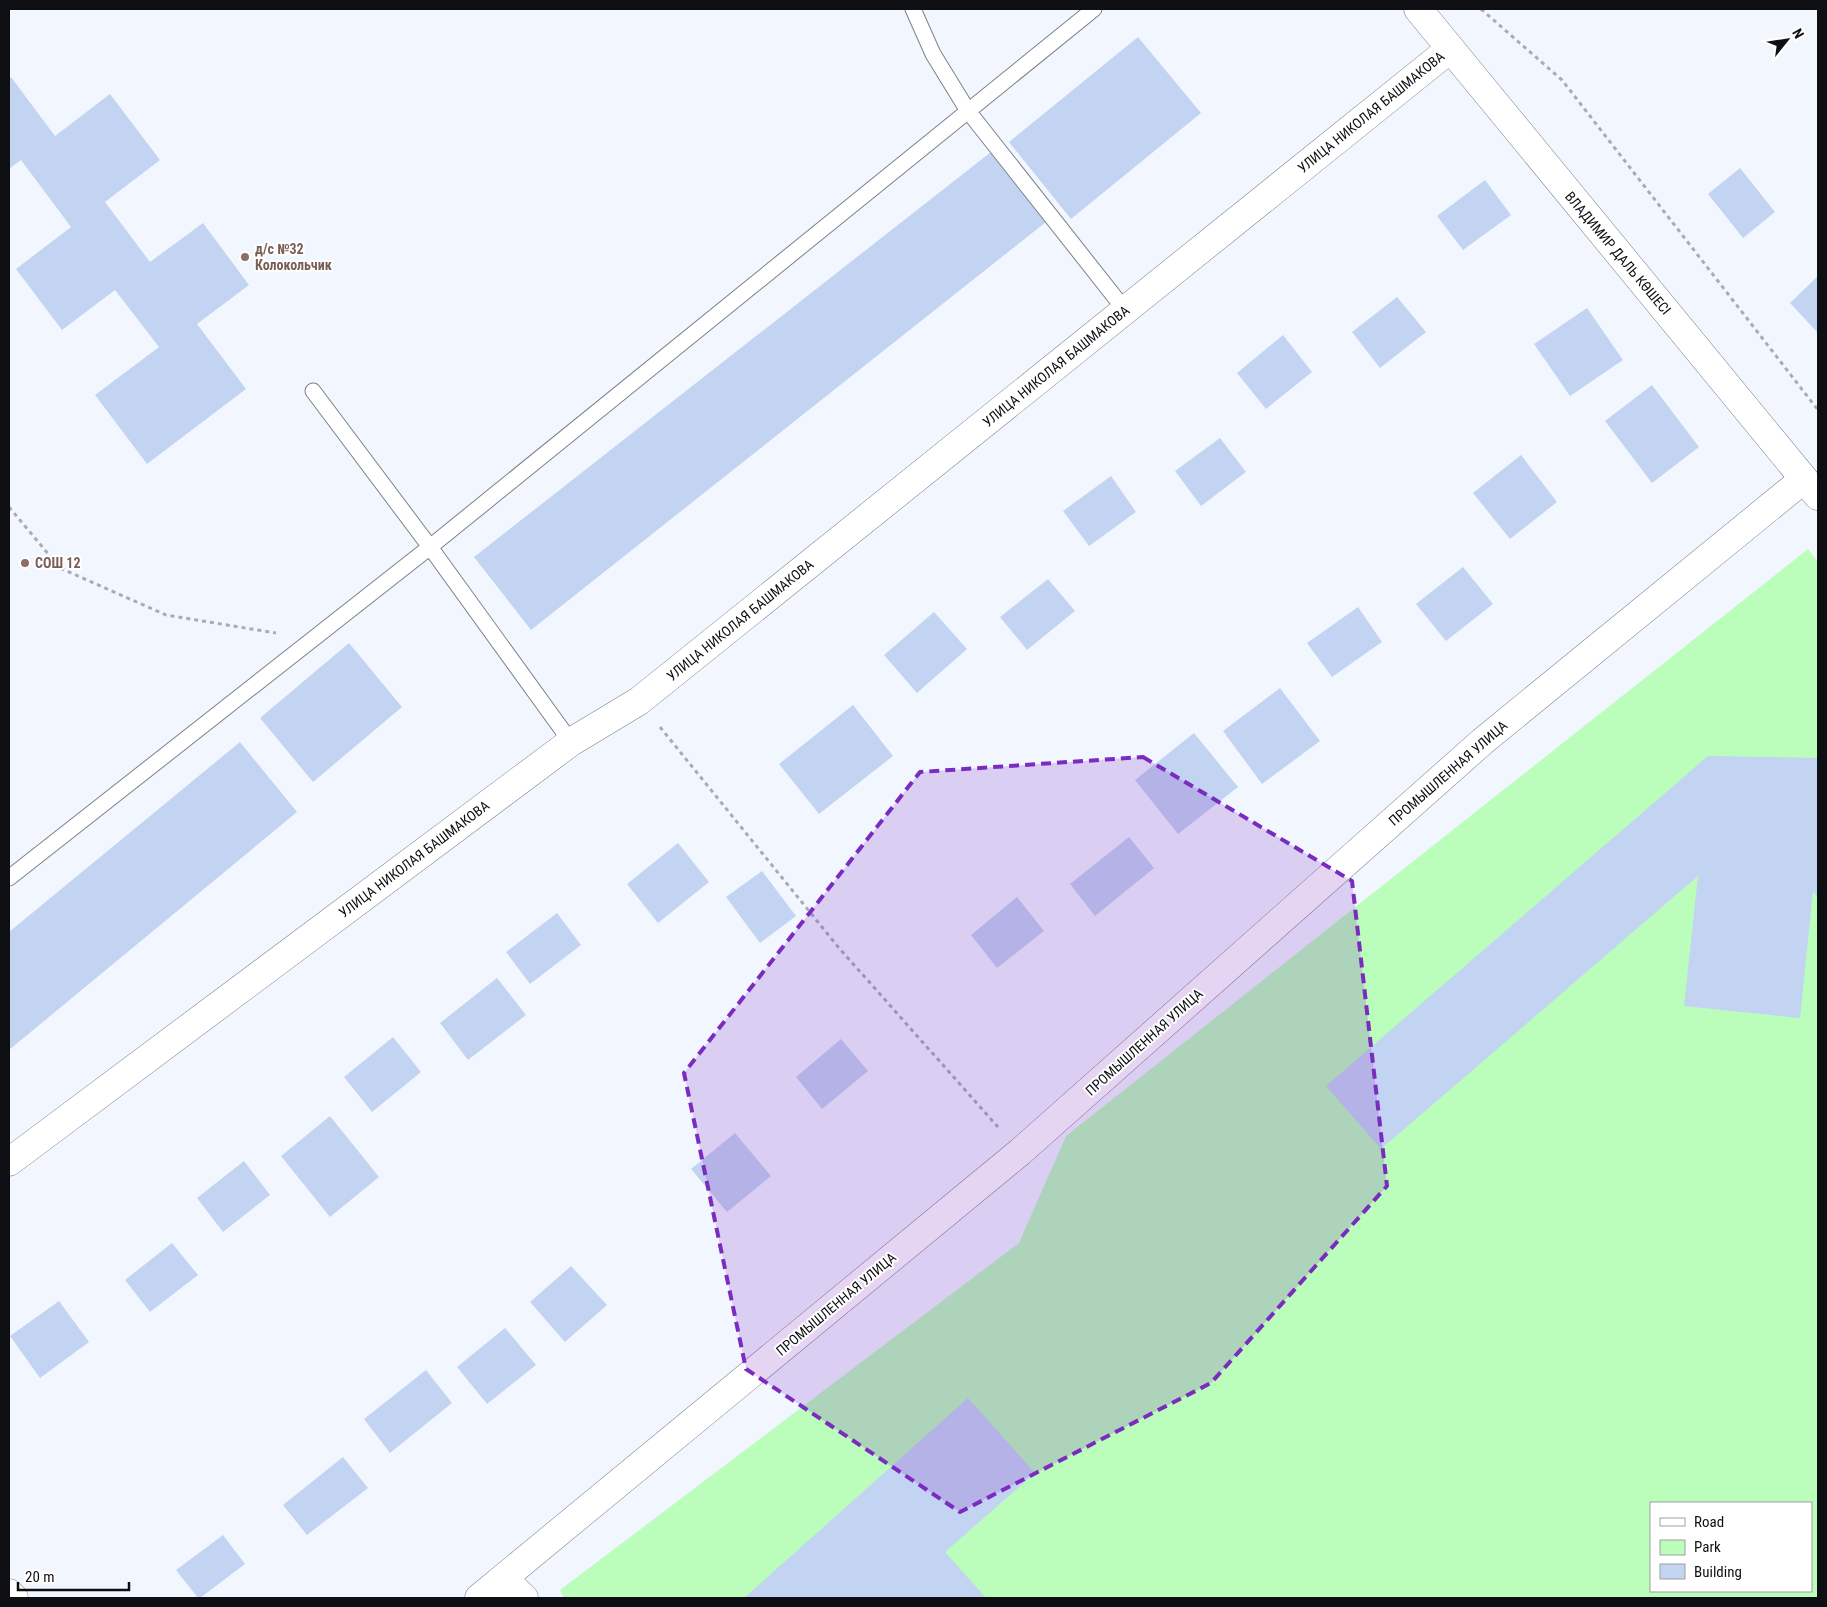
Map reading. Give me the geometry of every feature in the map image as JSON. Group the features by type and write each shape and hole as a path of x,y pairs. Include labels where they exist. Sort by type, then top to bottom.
{"street":[{"name":"ВЛАДИМИР ДАЛЬ КӨШЕСІ","path":"1418,9 1811,487"},
{"name":"УЛИЦА НИКОЛАЯ БАШМАКОВА","path":"9,1162 571,742 639,702 1450,49"},
{"name":"ПРОМЫШЛЕННАЯ УЛИЦА","path":"478,1598 504,1579 1020,1152 1483,741 1811,487"},
{"path":"504,1579 524,1598"},
{"path":"9,1593 14,1598"}],"lane":[{"path":"913,9 933,54 968,111 1125,310"},
{"path":"9,878 430,547 1094,9"},
{"path":"313,391 430,547 571,742"}],"path":[{"path":"1482,9 1562,80 1818,410"},
{"path":"9,507 60,568 166,615 315,639"},
{"path":"639,702 839,948 1020,1152"}],"highlighted area":[{"path":"1143,757 1352,881 1387,1186 1211,1383 960,1512 746,1369 684,1073 920,772"}],"green space":[{"path":"1808,549 1818,562 1818,1598 564,1598 560,1590 1019,1243 1066,1136"}],"building":[{"path":"1138,37 1201,113 1071,219 1009,142"},
{"path":"11,77 55,136 110,94 160,160 105,202 150,262 203,223 249,285 197,324 246,389 147,464 95,395 159,347 115,290 62,330 16,269 71,227 21,160 9,169 9,79"},
{"path":"991,152 1046,222 531,630 474,557"},
{"path":"1740,168 1775,212 1743,238 1708,194"},
{"path":"1485,180 1511,215 1463,250 1437,216"},
{"path":"1818,276 1818,333 1790,303"},
{"path":"1397,297 1426,332 1380,368 1352,332"},
{"path":"1587,308 1623,360 1570,396 1534,344"},
{"path":"1283,335 1312,372 1266,409 1237,373"},
{"path":"1652,385 1699,447 1652,483 1605,421"},
{"path":"1220,438 1246,472 1201,506 1175,471"},
{"path":"1521,455 1557,502 1510,539 1473,493"},
{"path":"1111,476 1136,512 1089,546 1063,511"},
{"path":"1463,567 1493,604 1446,641 1416,604"},
{"path":"1048,579 1075,611 1027,650 1000,617"},
{"path":"1358,607 1382,642 1332,677 1307,643"},
{"path":"934,612 967,649 917,693 884,655"},
{"path":"349,643 402,707 313,782 260,718"},
{"path":"1280,688 1320,741 1262,784 1223,731"},
{"path":"853,705 893,756 819,814 779,764"},
{"path":"1194,733 1238,787 1178,834 1135,780"},
{"path":"240,742 297,812 9,1050 9,932"},
{"path":"1708,756 1818,758 1818,897 1813,891 1800,1018 1684,1006 1698,876 1381,1149 1326,1086"},
{"path":"1129,837 1154,868 1095,916 1070,884"},
{"path":"678,843 709,882 658,923 627,884"},
{"path":"762,871 796,916 760,943 726,897"},
{"path":"1017,897 1044,931 997,968 971,935"},
{"path":"557,913 581,945 530,984 506,952"},
{"path":"497,978 526,1015 468,1060 440,1023"},
{"path":"393,1037 421,1072 372,1112 344,1077"},
{"path":"841,1039 868,1071 822,1109 796,1077"},
{"path":"330,1116 379,1177 330,1217 281,1156"},
{"path":"735,1133 771,1176 727,1212 691,1169"},
{"path":"244,1161 270,1195 223,1232 197,1198"},
{"path":"172,1243 198,1275 150,1312 125,1280"},
{"path":"571,1266 607,1305 565,1342 530,1302"},
{"path":"59,1301 89,1342 40,1378 10,1336"},
{"path":"505,1328 536,1365 487,1404 457,1367"},
{"path":"426,1370 452,1403 390,1453 364,1419"},
{"path":"968,1398 1035,1473 945,1552 986,1598 744,1598"},
{"path":"343,1457 368,1488 307,1535 283,1505"},
{"path":"223,1535 245,1564 198,1598 176,1570"}],"place":[{"name":"д/с №32 Колокольчик","path":"245,257"},
{"name":"СОШ 12","path":"25,563"}]}
